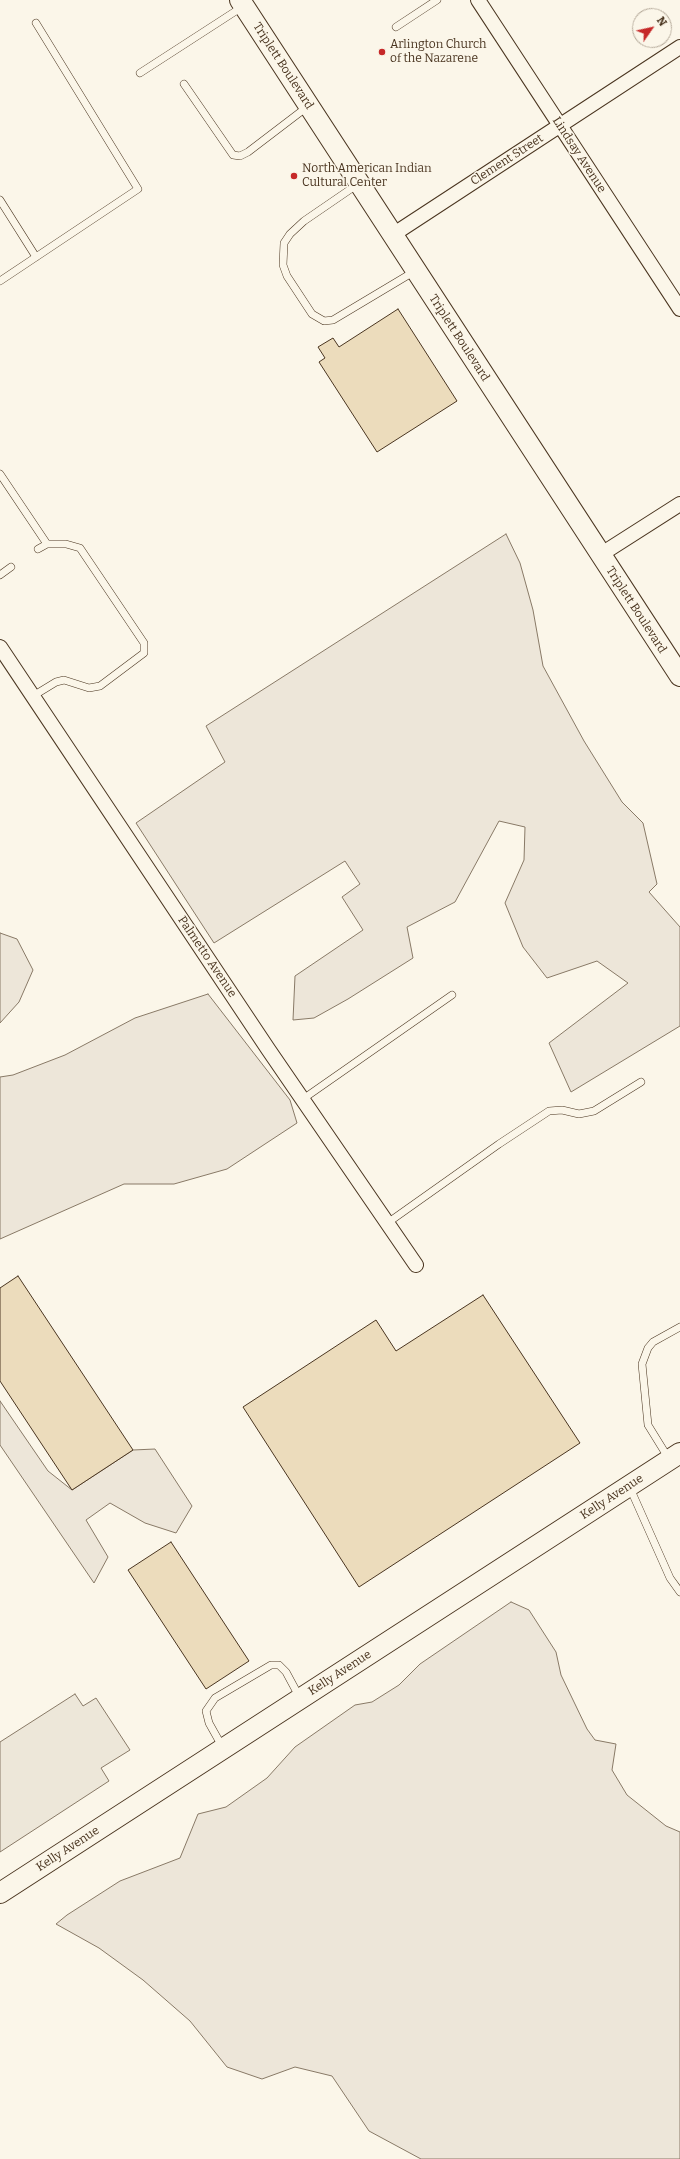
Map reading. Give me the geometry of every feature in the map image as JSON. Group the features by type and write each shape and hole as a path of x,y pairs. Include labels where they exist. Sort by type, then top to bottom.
{"main road":[{"name":"Triplett Boulevard","path":"242,3 359,184 394,234 600,555 680,676"},
{"name":"Kelly Avenue","path":"0,1893 675,1456"}],"street":[{"name":"Lindsay Avenue","path":"478,0 680,310"},
{"name":"Clement Street","path":"394,234 680,47"},
{"path":"600,555 680,504"},
{"name":"Palmetto Avenue","path":"0,647 386,1224 416,1265"}],"lane":[{"path":"396,27 437,0"},
{"path":"140,73 242,3"},
{"path":"0,281 138,189 36,23"},
{"path":"184,84 233,155 240,156 248,152 308,105"},
{"path":"359,184 314,215 290,234 284,243 283,265 287,276 312,314 324,321 334,320 416,270"},
{"path":"0,200 36,257"},
{"path":"0,474 47,544"},
{"path":"33,696 56,682 64,680 89,688 100,686 144,653 144,643 80,548 66,544 47,544 38,550"},
{"path":"0,564 2,573 12,567"},
{"path":"303,1099 452,995"},
{"path":"386,1224 499,1144 549,1112 562,1110 580,1114 594,1111 641,1082"},
{"path":"675,1456 648,1425 642,1364 648,1348 653,1342 680,1327"},
{"path":"629,1486 670,1578 680,1592"},
{"path":"223,1749 209,1723 206,1711 215,1698 271,1665 279,1666 286,1672 300,1699"}],"shaded area":[{"path":"506,534 520,563 533,610 543,666 584,741 622,802 643,823 657,884 649,892 680,927 680,1026 571,1092 549,1043 628,983 597,961 547,978 523,947 505,903 524,860 525,827 499,821 455,902 407,927 413,958 348,999 314,1018 293,1020 295,976 363,930 342,897 360,884 345,861 214,943 136,823 225,762 206,726"},
{"path":"0,933 17,939 33,970 19,1002 0,1023"},
{"path":"208,994 290,1100 297,1123 227,1169 174,1184 124,1184 0,1239 0,1077 13,1075 65,1055 135,1018"},
{"path":"0,1401 48,1471 72,1490 133,1450 155,1449 192,1506 176,1533 145,1523 110,1503 86,1520 108,1557 94,1583 0,1445"},
{"path":"511,1602 529,1610 556,1652 561,1675 587,1729 595,1740 616,1744 612,1770 627,1795 666,1826 680,1832 680,2159 421,2159 369,2131 332,2076 295,2067 262,2079 227,2067 190,2021 143,1980 99,1948 56,1924 67,1915 120,1881 180,1858 198,1814 226,1807 267,1778 295,1747 355,1705 372,1702 399,1685 420,1664"},
{"path":"75,1694 83,1706 96,1698 130,1750 101,1768 109,1781 0,1852 0,1742"}],"building":[{"path":"398,309 457,401 377,452 319,362 325,358 318,347 333,338 339,347"},
{"path":"18,1276 133,1450 72,1490 0,1381 0,1288"},
{"path":"483,1295 580,1443 359,1587 243,1407 376,1320 396,1351"},
{"path":"171,1542 249,1661 206,1689 128,1570"}],"place":[{"name":"Arlington Church of the Nazarene","path":"382,52"},
{"name":"North American Indian Cultural Center","path":"294,176"}]}
